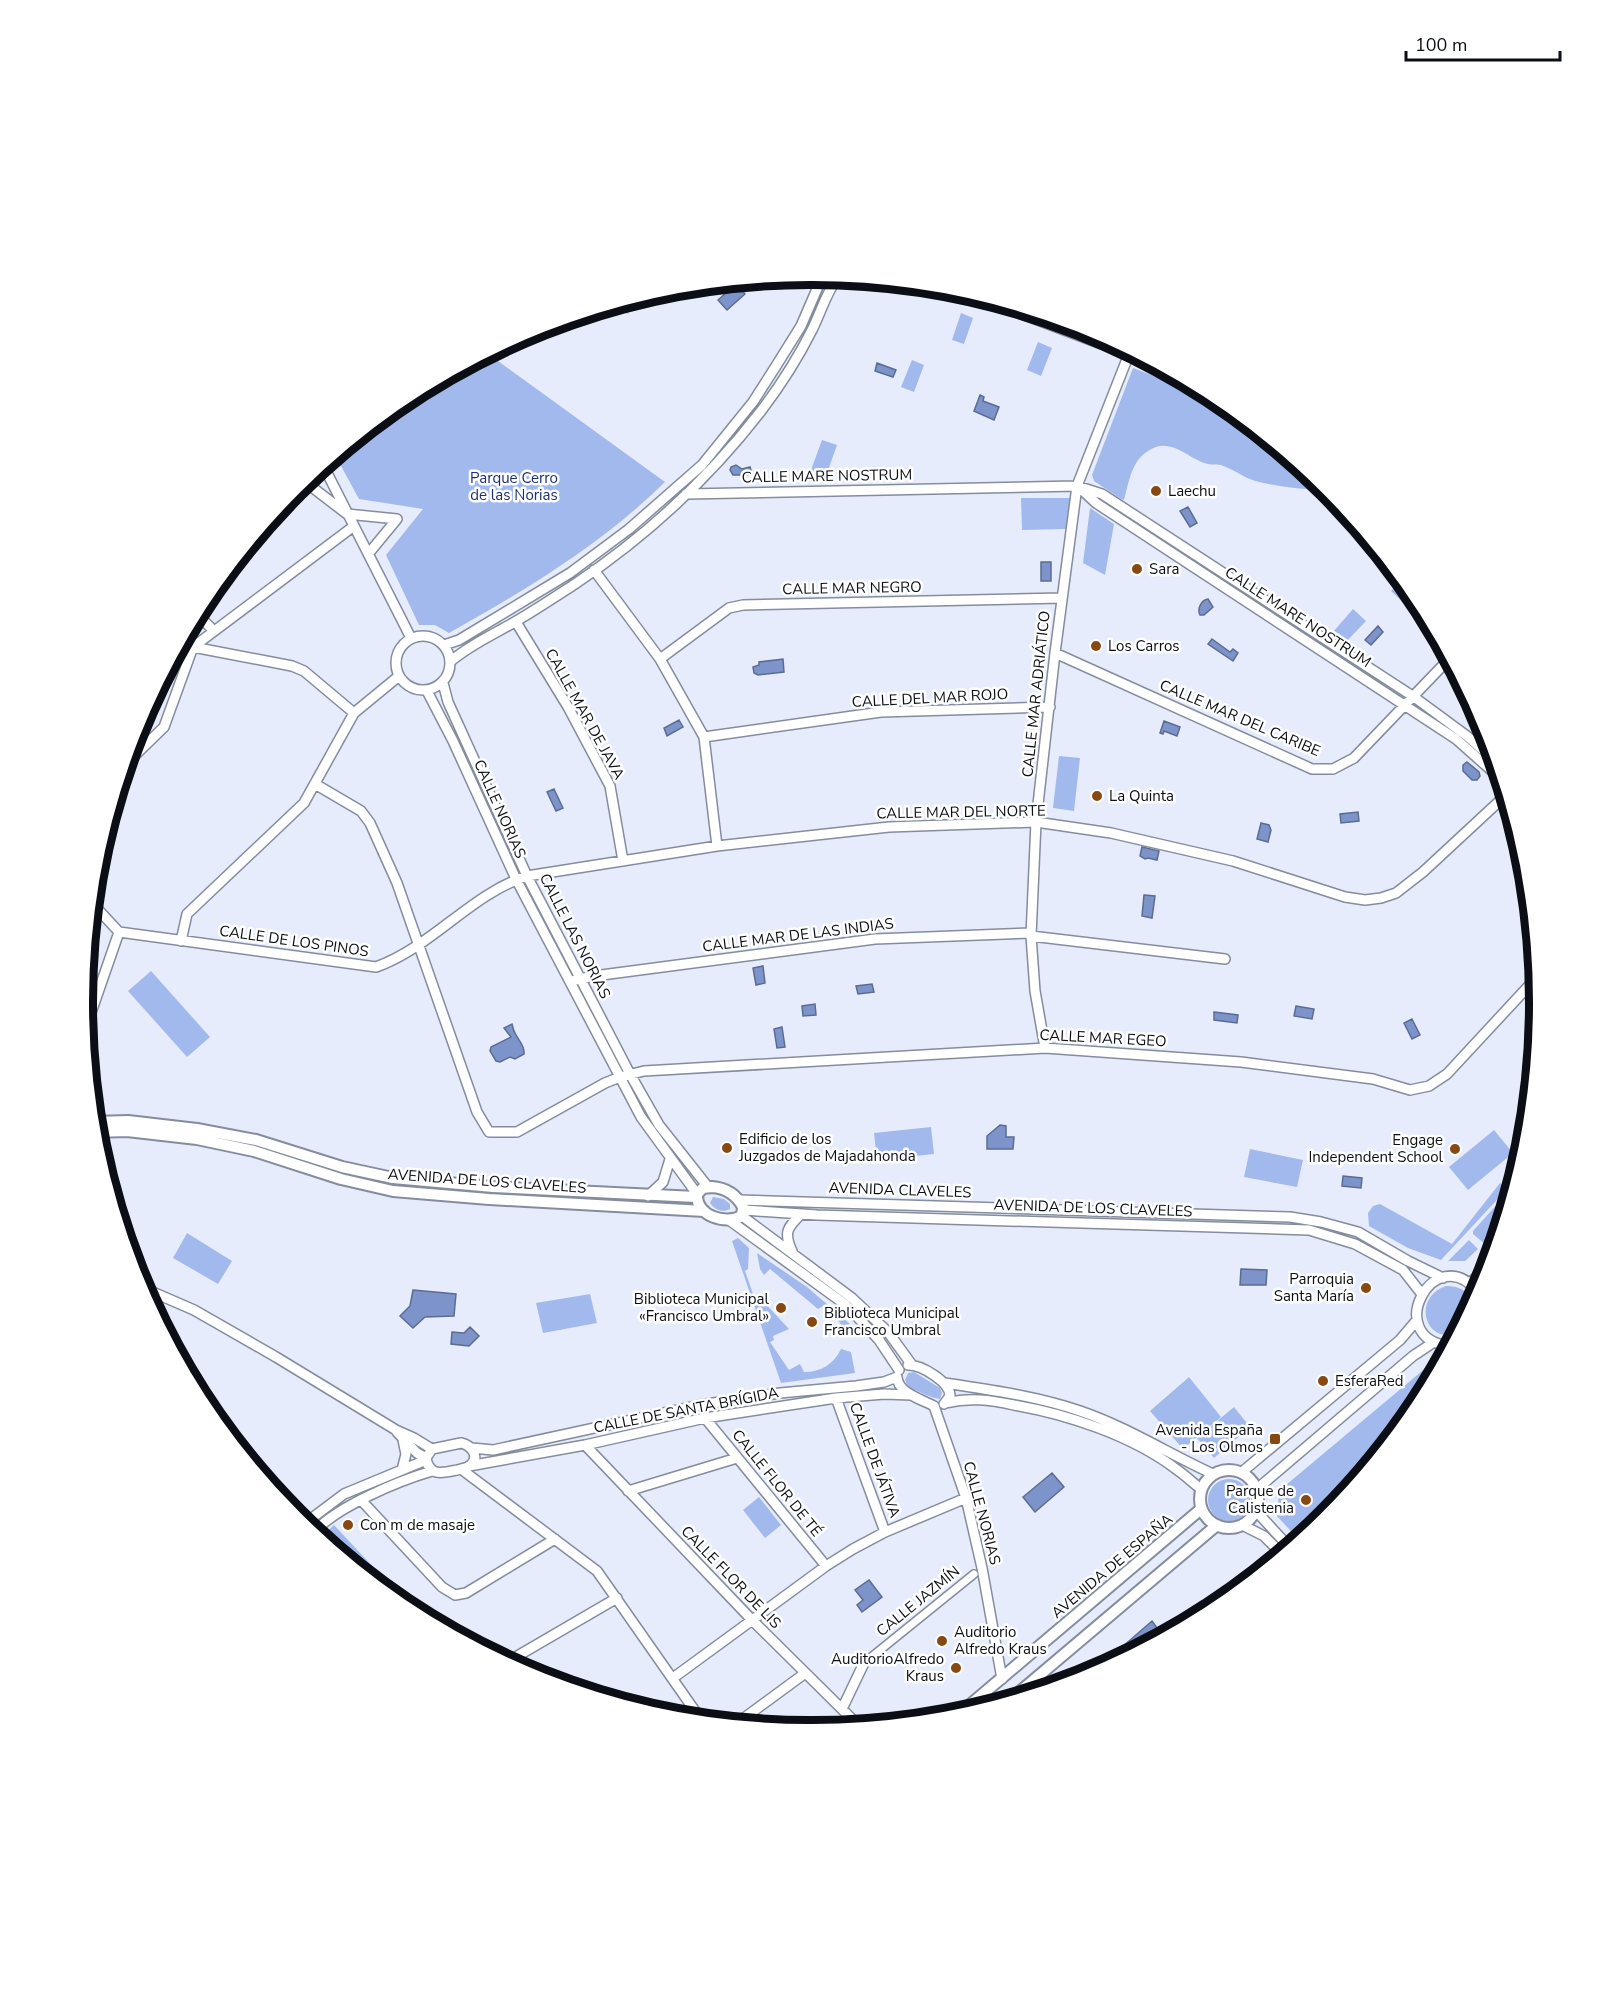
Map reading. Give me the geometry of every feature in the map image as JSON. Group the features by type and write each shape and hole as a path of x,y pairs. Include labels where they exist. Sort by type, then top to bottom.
{"street":[{"path":"444,645 467,635 570,573 629,529 702,465 753,402 801,326 819,285"},
{"path":"451,660 464,650 516,622 594,570 636,539 709,472 768,402 811,331 831,285"},
{"name":"CALLE MAR ADRIÁTICO","path":"1045,1048 1035,991 1031,935 1036,822 1055,653 1077,486 1127,358"},
{"path":"327,473 411,638"},
{"name":"CALLE MARE NOSTRUM","path":"686,494 1077,486 1102,494 1413,697 1482,750"},
{"name":"CALLE MARE NOSTRUM","path":"1077,486 1096,503 1456,739 1489,768"},
{"path":"312,487 348,514 397,519 369,553"},
{"path":"139,751 164,727 194,647 213,630 354,526"},
{"path":"594,570 660,659 704,737 717,846"},
{"name":"CALLE MAR NEGRO","path":"660,659 729,608 743,605 1062,598"},
{"path":"203,620 213,630"},
{"name":"CALLE MAR DE JAVA","path":"516,622 568,707 610,786 623,861"},
{"path":"429,636 444,645 451,660 451,669 443,683 427,691 411,688 399,676 396,659 399,651 411,638 429,636"},
{"path":"194,647 292,666 304,671 354,713"},
{"name":"CALLE MAR DEL CARIBE","path":"1055,653 1312,769 1333,770 1354,758 1444,664"},
{"path":"181,941 187,914 304,802 354,713 399,676"},
{"name":"CALLE LAS NORIAS","path":"443,683 448,702 527,876 580,978 625,1076 658,1125 708,1187"},
{"name":"CALLE NORIAS","path":"427,691 453,741 516,879 570,982 625,1076 641,1117 696,1196"},
{"name":"CALLE DEL MAR ROJO","path":"704,737 881,712 1050,707"},
{"path":"315,784 361,811 370,823 396,883 477,1112 489,1132 517,1132 625,1076"},
{"name":"CALLE MAR DEL NORTE","path":"516,879 717,846 889,826 1036,822 1111,833 1233,861 1345,897 1365,900 1381,898 1396,892 1423,872 1500,801"},
{"name":"CALLE DE LOS PINOS","path":"119,932 376,967 392,961 418,945 502,886 516,879"},
{"path":"93,1006 119,932 99,910"},
{"name":"CALLE MAR DE LAS INDIAS","path":"570,982 580,978 875,939 1031,935 1225,959"},
{"name":"CALLE MAR EGEO","path":"625,1076 644,1071 1045,1048 1241,1062 1373,1079 1410,1090 1429,1086 1447,1074 1528,986"},
{"name":"AVENIDA DE LOS CLAVELES","path":"103,1122 129,1121 216,1132 256,1140 342,1167 393,1179 648,1196 696,1196"},
{"name":"AVENIDA DE LOS CLAVELES","path":"105,1132 127,1131 197,1139 254,1151 341,1179 393,1191 489,1199 704,1211"},
{"path":"648,1196 663,1182 670,1159"},
{"path":"1201,1489 1175,1468 1131,1443 1077,1420 1036,1408 980,1399 961,1399 934,1406 911,1395 897,1382 898,1373 879,1340 846,1305 729,1220 719,1220 704,1211 696,1196 700,1190 708,1187 729,1191 741,1209 852,1298 888,1332 912,1365 945,1383 1037,1399 1081,1412 1136,1434 1180,1459 1214,1474"},
{"path":"729,1220 741,1209"},
{"name":"AVENIDA DE LOS CLAVELES","path":"741,1209 801,1214 1309,1230 1355,1244 1403,1270 1421,1293"},
{"name":"AVENIDA CLAVELES","path":"741,1209 1290,1217 1358,1232 1443,1278 1462,1279 1470,1283"},
{"path":"793,1253 787,1240 788,1231 791,1224 801,1214"},
{"path":"1442,1344 1434,1342 1426,1336 1417,1320 1421,1293 1427,1286 1443,1278"},
{"path":"155,1292 170,1298 276,1357 396,1430 432,1449 426,1459 344,1494 312,1518"},
{"path":"1242,1472 1400,1340 1417,1320"},
{"path":"1257,1489 1413,1356 1434,1342"},
{"name":"CALLE DE SANTA BRÍGIDA","path":"432,1449 461,1443 472,1448 493,1450 700,1405 780,1393 884,1382 904,1366 912,1365"},
{"path":"945,1383 950,1390 946,1403"},
{"name":"CALLE DE SANTA BRÍGIDA","path":"321,1527 361,1500 432,1471 441,1473 585,1445 705,1418 836,1398 884,1394 911,1395"},
{"name":"CALLE DE JÁTIVA","path":"836,1398 885,1532"},
{"name":"CALLE NORIAS","path":"934,1406 966,1498 982,1568 1002,1679"},
{"name":"CALLE FLOR DE TÉ","path":"705,1418 826,1566"},
{"path":"396,1430 406,1454 402,1470"},
{"path":"402,1440 426,1459 432,1471"},
{"name":"CALLE FLOR DE LIS","path":"585,1445 804,1674 852,1719"},
{"path":"472,1448 474,1460 465,1468 597,1571 695,1711"},
{"path":"628,1491 737,1458"},
{"path":"1222,1470 1242,1472 1257,1489 1256,1511 1250,1519 1234,1528 1216,1526 1205,1516 1202,1509 1201,1489 1206,1481 1222,1470"},
{"path":"673,1678 826,1566 885,1532 966,1498"},
{"path":"361,1500 442,1587 455,1595 466,1593 555,1539"},
{"name":"AVENIDA DE ESPAÑA","path":"975,1701 1202,1509"},
{"path":"1256,1511 1284,1542"},
{"path":"1242,1525 1264,1536 1276,1548"},
{"path":"1025,1687 1216,1526"},
{"name":"CALLE JAZMÍN","path":"842,1708 864,1664 974,1574"},
{"path":"516,1657 617,1598"},
{"path":"745,1717 804,1674"}],"green space":[{"path":"631,308 628,314 620,311"},
{"path":"961,313 973,318 964,344 952,340"},
{"path":"1038,342 1052,348 1041,376 1027,370"},
{"name":"Parque Cerro de las Norias","path":"494,358 665,482 616,526 562,565 449,633 435,625 419,625 386,555 423,509 359,499 339,462 412,406"},
{"path":"912,360 924,365 914,392 901,387"},
{"path":"1133,368 1175,384 1210,406 1248,433 1313,489 1255,481 1225,467 1201,462 1176,449 1163,446 1148,451 1137,462 1130,476 1124,500 1094,481 1092,475"},
{"path":"822,440 837,445 826,476 811,470"},
{"path":"1021,498 1070,498 1066,529 1022,530"},
{"path":"1090,508 1114,524 1105,575 1083,563"},
{"path":"1396,586 1412,611 1412,611 1391,591"},
{"path":"1353,609 1366,621 1345,643 1333,632"},
{"path":"1059,756 1080,758 1074,811 1053,808"},
{"path":"151,971 210,1037 187,1057 128,991"},
{"path":"931,1127 934,1154 877,1160 874,1133"},
{"path":"1494,1130 1513,1153 1468,1190 1449,1167"},
{"path":"1250,1149 1303,1160 1297,1187 1244,1177"},
{"path":"1500,1183 1505,1187 1504,1193 1441,1260 1408,1248 1369,1226 1368,1213 1373,1206 1380,1204 1452,1244"},
{"path":"713,1197 724,1199 730,1204 730,1209 721,1211 714,1207 710,1203"},
{"path":"1501,1199 1486,1245 1473,1234 1473,1231"},
{"path":"187,1233 232,1261 218,1284 173,1258"},
{"path":"738,1238 749,1248 748,1269 745,1271 753,1294 763,1301 789,1329 773,1336 774,1340 770,1342 789,1370 800,1364 804,1372 821,1369 835,1359 841,1349 851,1352 855,1373 781,1383 732,1241"},
{"path":"1469,1240 1478,1249 1465,1261 1448,1261"},
{"path":"757,1253 807,1287 850,1324 843,1328 835,1315 823,1306 818,1309 770,1269 764,1275 760,1269"},
{"path":"1446,1286 1455,1287 1467,1293 1447,1335 1435,1331 1429,1325 1426,1317 1429,1299"},
{"path":"590,1294 597,1323 543,1333 536,1303"},
{"path":"1431,1365 1381,1440 1351,1476 1293,1534 1276,1515 1280,1490"},
{"path":"914,1372 940,1388 942,1393 940,1399 908,1387 905,1380 908,1373"},
{"path":"1189,1377 1221,1417 1183,1449 1150,1411"},
{"path":"1234,1407 1250,1427 1214,1458 1197,1438"},
{"path":"1229,1479 1244,1485 1250,1500 1244,1515 1229,1521 1214,1515 1208,1500 1214,1485"},
{"path":"759,1497 781,1525 765,1538 743,1510"},
{"path":"334,1525 385,1580 374,1572 327,1532"},
{"path":"1201,1600 1204,1603 1170,1624"}],"shaded area":[{"path":"740,289 745,294 727,310 718,300 730,290"},
{"path":"877,363 896,370 893,377 875,371"},
{"path":"980,395 984,397 983,401 999,407 994,420 974,411"},
{"path":"736,465 742,469 750,467 752,473 733,475 730,470"},
{"path":"1188,507 1197,523 1190,527 1180,511"},
{"path":"1041,562 1051,562 1051,581 1041,581"},
{"path":"1208,599 1213,607 1204,615 1200,615 1200,605"},
{"path":"1378,626 1383,632 1371,645 1365,640"},
{"path":"1212,639 1230,652 1233,649 1238,653 1233,661 1208,644"},
{"path":"783,659 784,672 758,675 754,673 753,667 759,665 759,662"},
{"path":"679,720 683,727 667,736 664,728"},
{"path":"1164,721 1180,727 1177,736 1164,731 1163,734 1160,733"},
{"path":"1467,762 1479,772 1480,776 1477,780 1472,780 1463,771 1463,765"},
{"path":"554,789 563,808 556,811 547,792"},
{"path":"1358,812 1359,821 1341,823 1340,814"},
{"path":"1261,823 1269,825 1271,830 1268,842 1257,839"},
{"path":"1142,847 1159,851 1157,860 1140,856"},
{"path":"1144,895 1155,896 1152,918 1142,916"},
{"path":"763,966 765,983 756,985 753,968"},
{"path":"872,984 874,992 858,994 856,986"},
{"path":"815,1004 816,1015 803,1016 802,1006"},
{"path":"1296,1006 1314,1009 1312,1019 1294,1016"},
{"path":"1214,1012 1238,1015 1237,1023 1214,1020"},
{"path":"1412,1019 1420,1035 1412,1039 1404,1023"},
{"path":"512,1024 524,1054 515,1059 510,1057 500,1062 496,1061 490,1051 491,1047 511,1037 504,1028"},
{"path":"782,1027 785,1047 777,1048 774,1029"},
{"path":"1000,1125 1006,1126 1006,1137 1014,1137 1013,1149 987,1149 987,1136"},
{"path":"1343,1176 1362,1178 1361,1188 1342,1186"},
{"path":"1241,1269 1267,1270 1266,1285 1240,1285"},
{"path":"413,1290 456,1294 454,1316 425,1317 413,1328 400,1316 410,1306"},
{"path":"470,1327 479,1336 469,1346 451,1344 452,1332 464,1333"},
{"path":"1052,1473 1064,1487 1035,1512 1023,1497"},
{"path":"869,1580 882,1597 862,1612 857,1605 863,1600 855,1590"},
{"path":"1152,1621 1159,1630 1129,1646 1117,1652"}],"place":[{"name":"Laechu","path":"1156,491"},
{"name":"Sara","path":"1137,569"},
{"name":"Los Carros","path":"1096,646"},
{"name":"La Quinta","path":"1097,796"},
{"name":"Edificio de los Juzgados de Majadahonda","path":"727,1148"},
{"name":"Engage Independent School","path":"1455,1149"},
{"name":"Parroquia Santa María","path":"1366,1288"},
{"name":"Biblioteca Municipal «Francisco Umbral»","path":"781,1308"},
{"name":"Biblioteca Municipal Francisco Umbral","path":"812,1322"},
{"name":"EsferaRed","path":"1323,1381"},
{"name":"Avenida España - Los Olmos","path":"1275,1439"},
{"name":"Parque de Calistenia","path":"1306,1500"},
{"name":"Con m de masaje","path":"348,1525"},
{"name":"Auditorio Alfredo Kraus","path":"942,1641"},
{"name":"AuditorioAlfredo Kraus","path":"956,1668"}]}
